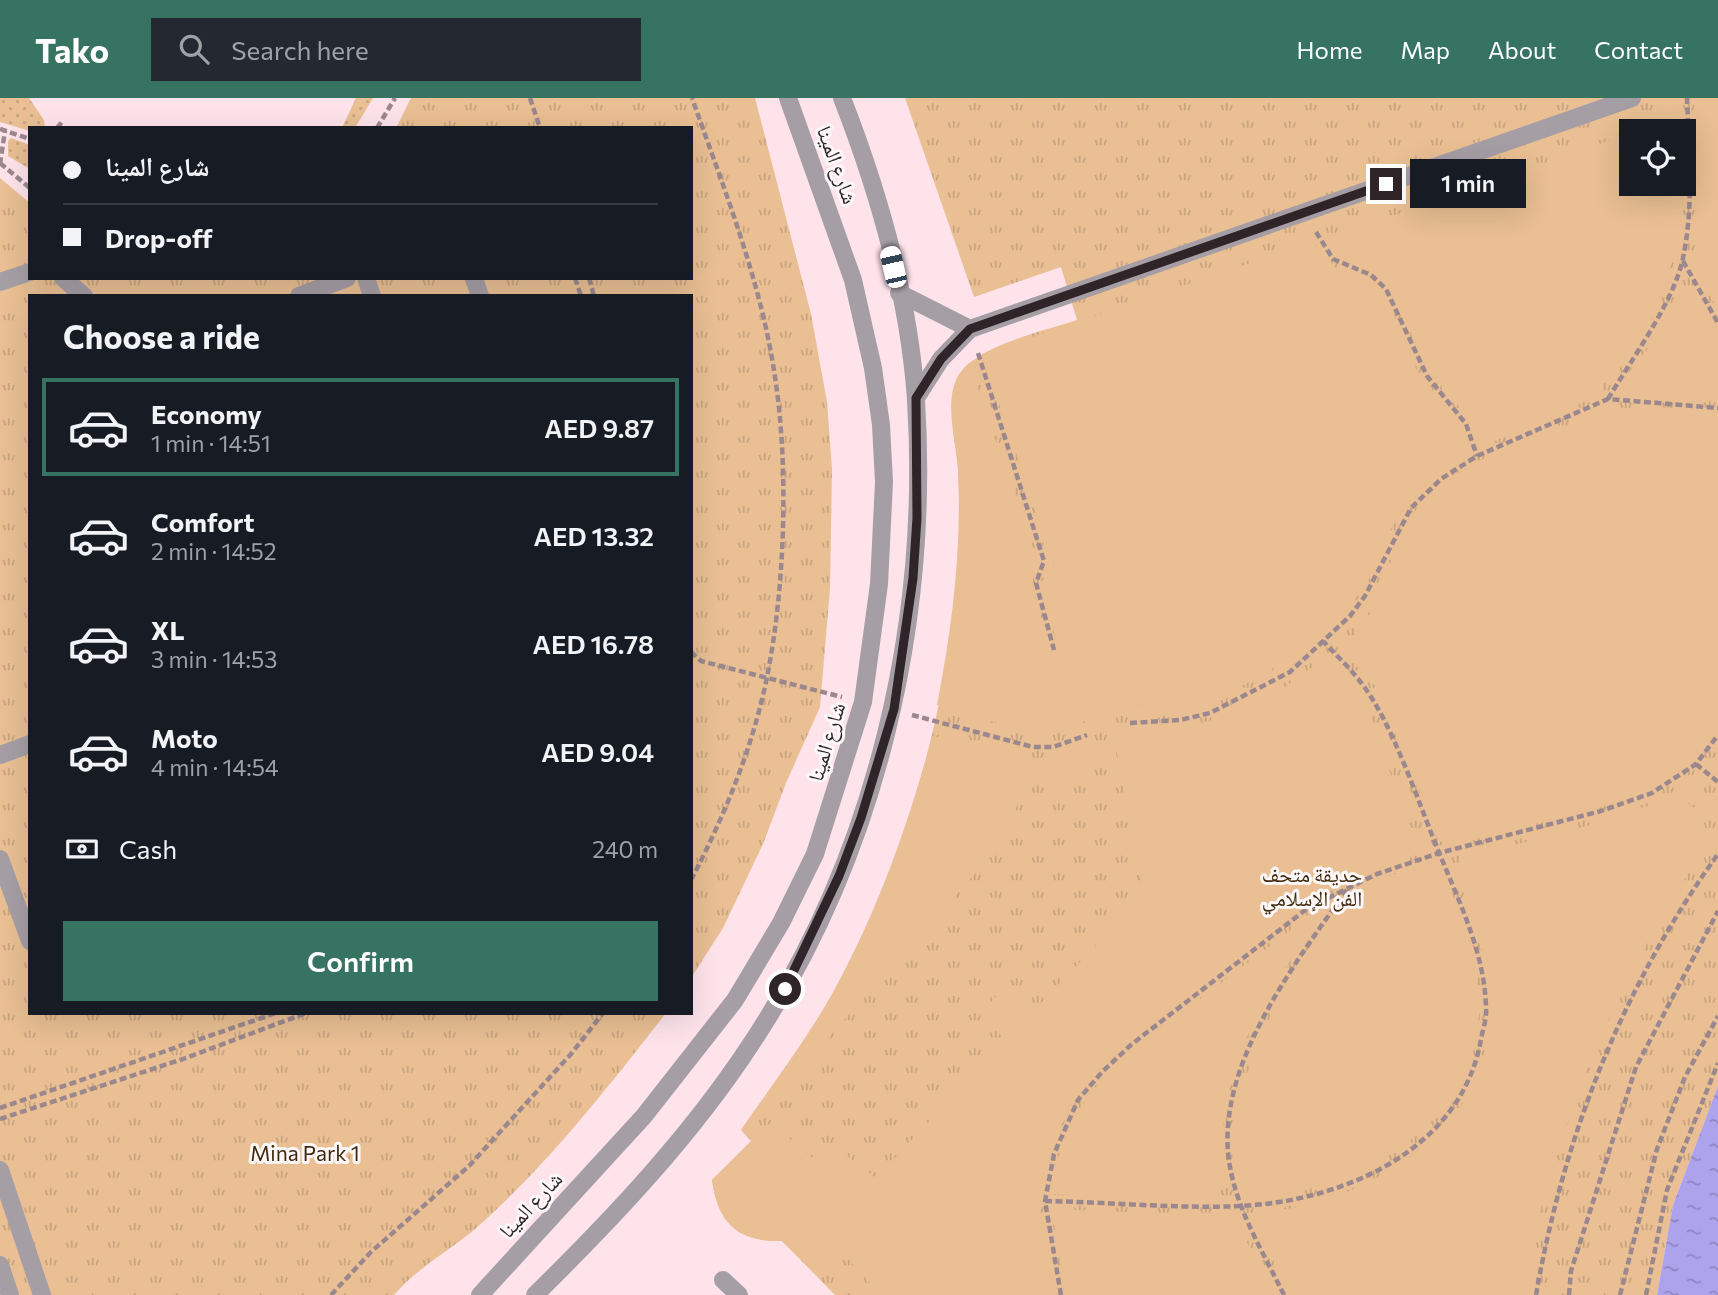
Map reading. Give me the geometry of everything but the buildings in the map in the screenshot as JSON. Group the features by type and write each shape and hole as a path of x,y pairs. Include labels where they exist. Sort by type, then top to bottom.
{"street":[{"name":"شارع المينا","path":"480,1295 645,1116 735,1000 781,922 815,854 863,702 879,584 884,482 881,425 873,368 853,280 789,98"},
{"name":"شارع المينا","path":"535,1295 679,1143 753,1042 808,944 839,876 861,818 894,709 914,566 916,398 899,293 875,189 842,98"},
{"path":"916,398 941,359 970,329 1309,211 1590,105 1632,98"},
{"path":"0,282 28,273"},
{"path":"65,280 82,294"},
{"path":"304,294 342,280"},
{"path":"899,293 970,329"},
{"path":"0,755 28,745"},
{"path":"2,870 28,936"},
{"path":"0,1171 42,1295"},
{"path":"0,1265 10,1295"},
{"path":"723,1280 739,1295"}],"path":[{"path":"378,126 396,98"},
{"path":"530,98 539,126"},
{"path":"692,98 752,270 775,377 782,467 780,568 767,678 740,770 693,876"},
{"path":"1608,399 1648,333 1683,260 1689,210 1688,98"},
{"path":"59,126 62,122"},
{"path":"28,138 3,130 0,164 28,186"},
{"path":"1309,211 1318,238 1333,259 1371,275 1386,289 1427,376 1466,424 1477,456"},
{"path":"1683,260 1718,323"},
{"path":"970,329 1044,561 1036,583 1054,650"},
{"path":"1130,723 1210,713 1290,672 1350,616 1365,596 1410,508 1441,479 1477,456 1608,399 1718,408"},
{"path":"1045,1201 1241,1206 1300,1199 1385,1168 1409,1153 1438,1128 1463,1092 1478,1058 1487,1009 1476,950 1382,716 1360,681 1323,641"},
{"path":"693,654 701,660 863,702"},
{"path":"693,662 701,660"},
{"path":"894,709 1033,747 1053,747 1087,735"},
{"path":"1061,1295 1045,1201 1054,1154 1079,1100 1102,1072 1132,1044 1308,908 1348,887 1439,853 1601,811 1652,793 1696,764 1718,736"},
{"path":"1696,764 1718,782"},
{"path":"1536,1295 1562,1174 1609,1044 1666,932 1718,854"},
{"path":"1284,1295 1241,1206 1230,1167 1226,1124 1229,1105 1248,1053 1283,982 1348,887"},
{"path":"1569,1295 1571,1271 1636,1067 1718,911"},
{"path":"0,1108 270,1015"},
{"path":"0,1119 183,1059 301,1015"},
{"path":"331,1295 371,1252 469,1167 571,1054 601,1015"},
{"path":"1620,1295 1657,1149 1685,1077 1718,1016"},
{"path":"1646,1295 1667,1190 1718,1063"}],"green space":[{"path":"0,98 29,98 44,120 45,126 28,126 28,130 0,122"},
{"path":"356,98 373,98 356,126 343,126"},
{"name":"Mina Park 1","path":"411,98 755,98 811,314 827,402 832,469 830,588 820,707 786,783 763,844 723,928 693,975 693,294 28,294 28,1015 664,1015 557,1147 509,1197 394,1295 0,1295 0,178 28,201 28,280 693,280 693,126 397,126"},
{"name":"حديقة متحف الفن الإسلامي","path":"905,98 1718,98 1718,1086 1673,1205 1657,1295 835,1295 782,1241 754,1238 743,1233 733,1227 719,1208 712,1180 751,1141 741,1130 830,998 877,902 914,801 940,697 957,576 959,484 951,412 956,380 964,368 992,349 1077,320 1061,267 974,297"},
{"path":"1718,105 1718,311 1699,268 1694,223 1699,134 1708,115"},
{"path":"1619,137 1619,196 1684,196 1676,247 1656,309 1649,324 1607,376 1602,394 1479,448 1464,413 1425,367 1392,289 1374,275 1335,257 1323,240"},
{"path":"11,138 28,144 28,168 8,156 8,141"},
{"path":"1313,242 1337,269 1373,285 1388,300 1420,378 1459,424 1470,451 1432,476 1411,498 1394,523 1368,581 1353,602 1333,623 1281,663 1224,694 1196,704 1163,708 1108,703 1077,726 1056,733 1031,731 937,705 957,559 959,500 952,399 960,374 969,363 1039,566 1032,581 1050,655 1060,655 1040,581 1047,580 1055,567 982,354"},
{"path":"1691,295 1718,335 1718,402 1627,393 1623,382 1626,376"},
{"path":"1650,412 1718,418 1718,725 1681,767 1642,791 1557,819 1441,842 1376,687 1341,649 1376,603 1397,541 1405,526 1438,486 1488,457 1543,435 1601,419"},
{"path":"1323,658 1361,702 1375,725 1414,846 1321,893 1282,918 1095,1071 1057,1132 1039,1188 1039,1216 1054,1295 850,1295 859,1289 868,1291 870,1282 837,1248 813,1271 782,1241 742,1234 725,1219 719,1208 712,1180 770,1123 814,1159 829,1142 876,1178 1006,1040 979,1015 1003,989 1030,1014 1101,940 1142,883 1113,733 1171,729 1225,716 1275,692"},
{"path":"932,736 1036,760 1036,764 1094,739 1077,786 1028,781 999,847 831,1035 741,1130 809,1032 847,967 889,870"},
{"path":"1668,799 1686,802 1698,811 1705,825 1706,843 1640,956 1590,1058 1545,1190 1523,1295 1292,1295 1266,1246 1258,1219 1275,1211 1334,1197 1399,1165 1432,1140 1457,1111 1475,1079 1486,1044 1489,1006 1485,964 1467,895 1457,870 1461,858 1574,830"},
{"path":"1439,861 1467,935 1479,994 1474,1047 1463,1077 1447,1104 1426,1127 1375,1163 1315,1187 1276,1197 1252,1199 1244,1192 1239,1178 1234,1124 1250,1065 1262,1034 1293,973 1330,919 1350,897 1368,885 1392,875"},
{"path":"1326,903 1267,999 1242,1049 1225,1102 1223,1166 1214,1187 1204,1195 1175,1200 1050,1194 1058,1157 1072,1124 1092,1092 1116,1063"},
{"path":"1051,1209 1226,1216 1239,1224 1271,1295 1068,1295"}],"water":[{"path":"1718,1086 1718,1295 1657,1295 1673,1205"}],"route":[{"path":"785,989 839,876 861,818 894,709 913,578 917,518 916,398 927,377 970,329 1386,184"}]}
